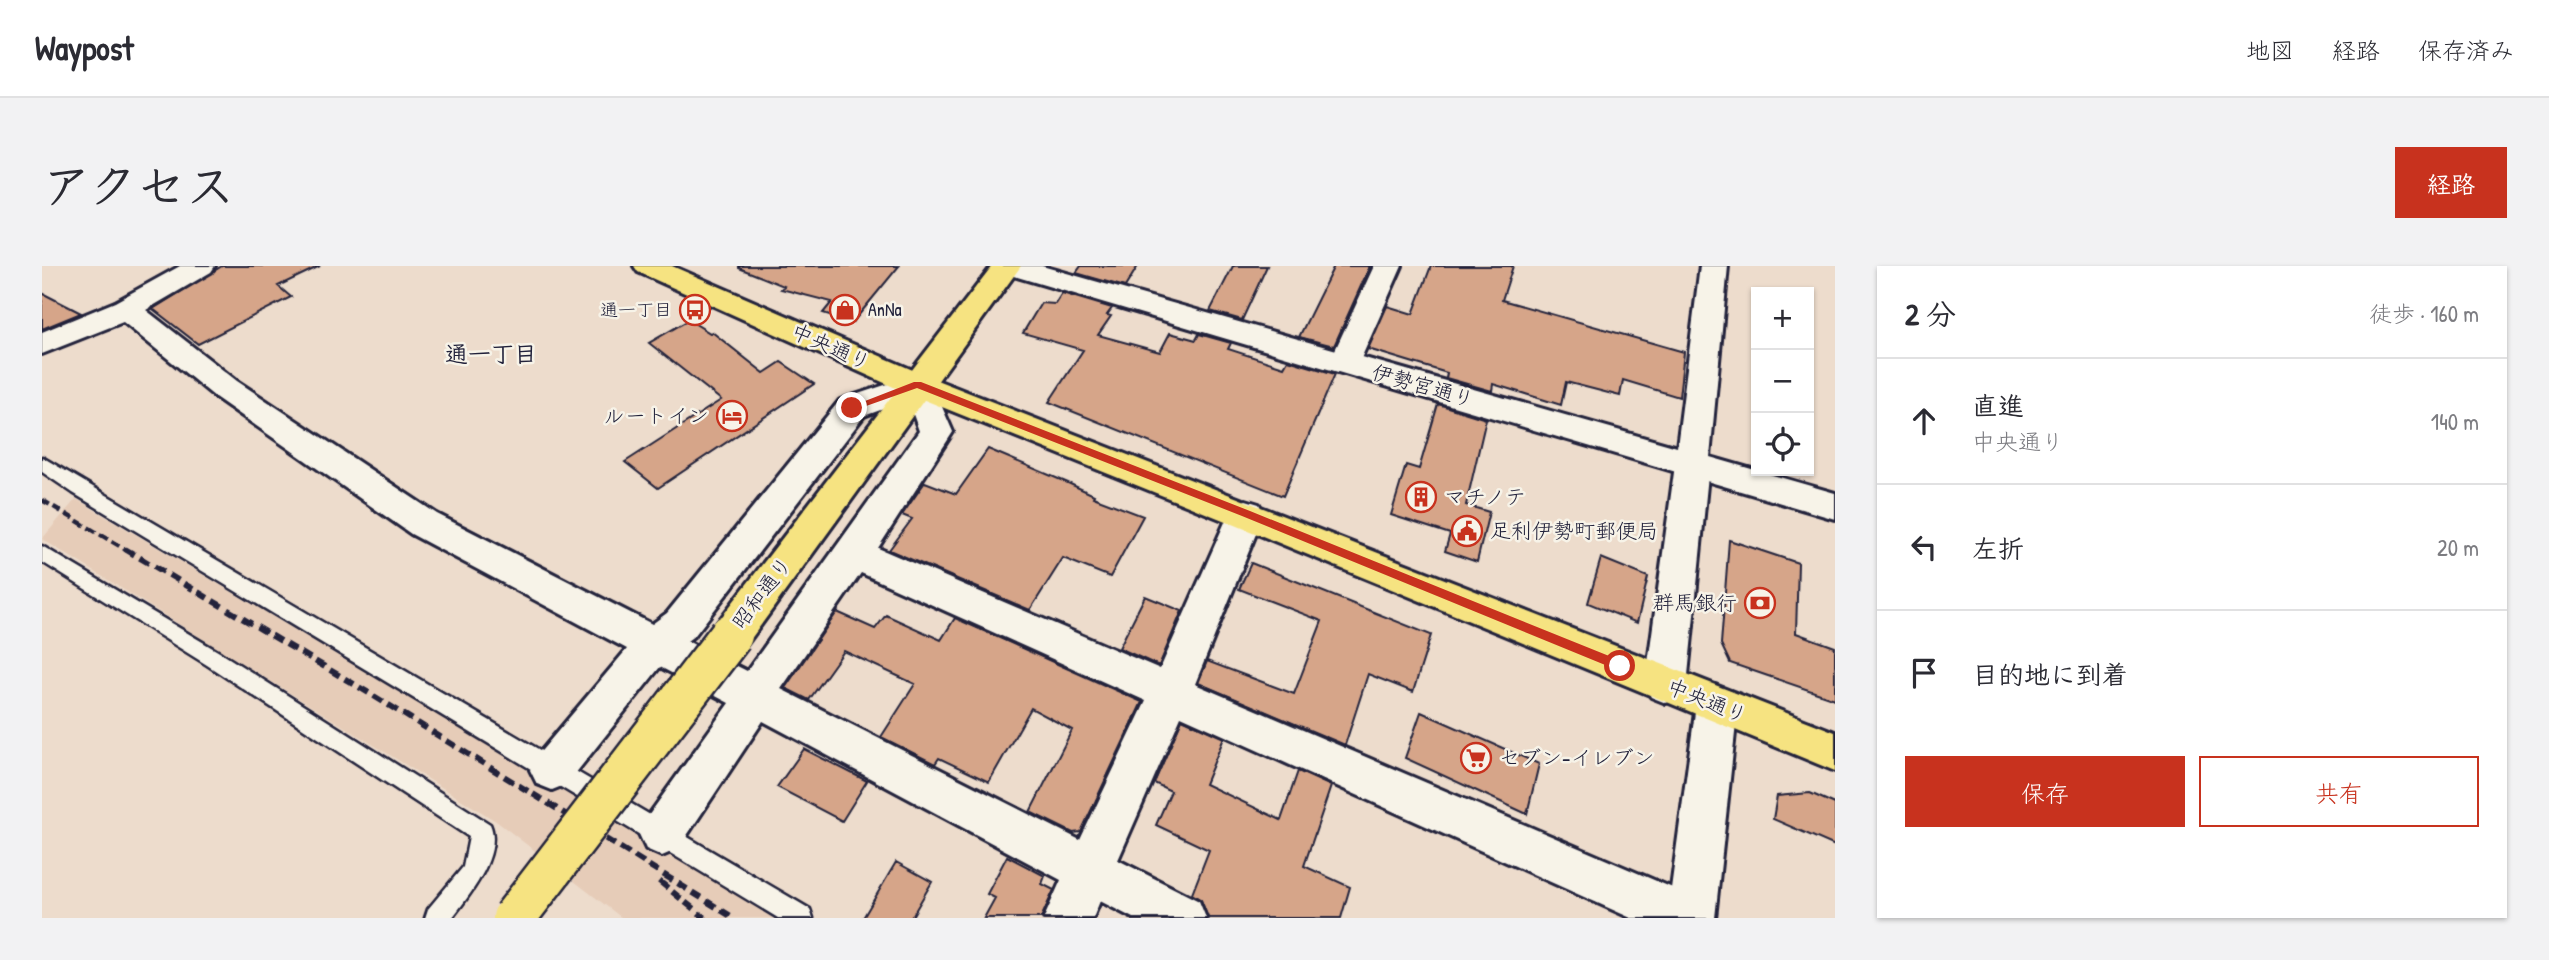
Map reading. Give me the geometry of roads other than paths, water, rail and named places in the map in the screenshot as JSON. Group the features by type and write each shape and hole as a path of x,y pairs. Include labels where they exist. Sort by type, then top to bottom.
{"main road":[{"name":"中央通り","path":"648,266 918,385 1246,514 1835,752"},
{"name":"昭和通り","path":"514,918 1009,266"}],"street":[{"path":"42,344 126,309 201,266"},
{"name":"伊勢宮通り","path":"1009,266 1835,506"},
{"path":"1345,363 1388,266"},
{"path":"1666,685 1714,266"},
{"path":"126,309 226,390 424,524 752,697 1182,918"},
{"path":"552,770 654,645 681,624 852,408 918,385 936,432 854,554 752,697 742,720 663,834"},
{"path":"1068,918 1170,693 1246,514"},
{"path":"854,554 1689,918 1717,705"}],"lane":[{"path":"42,463 79,488 801,918"},
{"path":"42,553 214,659 482,832 473,872 436,918"}],"railway":[{"path":"42,500 128,551"},
{"path":"125,549 369,693 734,918"},
{"path":"659,881 705,918"}],"place":[{"name":"通一丁目","path":"695,310"},
{"name":"AnNa","path":"845,310"},
{"name":"ルートイン","path":"732,416"},
{"name":"マチノテ","path":"1421,497"},
{"name":"足利伊勢町郵便局","path":"1467,531"},
{"name":"群馬銀行","path":"1760,603"},
{"name":"セブン-イレブン","path":"1476,758"}],"district":[{"name":"通一丁目","path":"491,354"}]}
